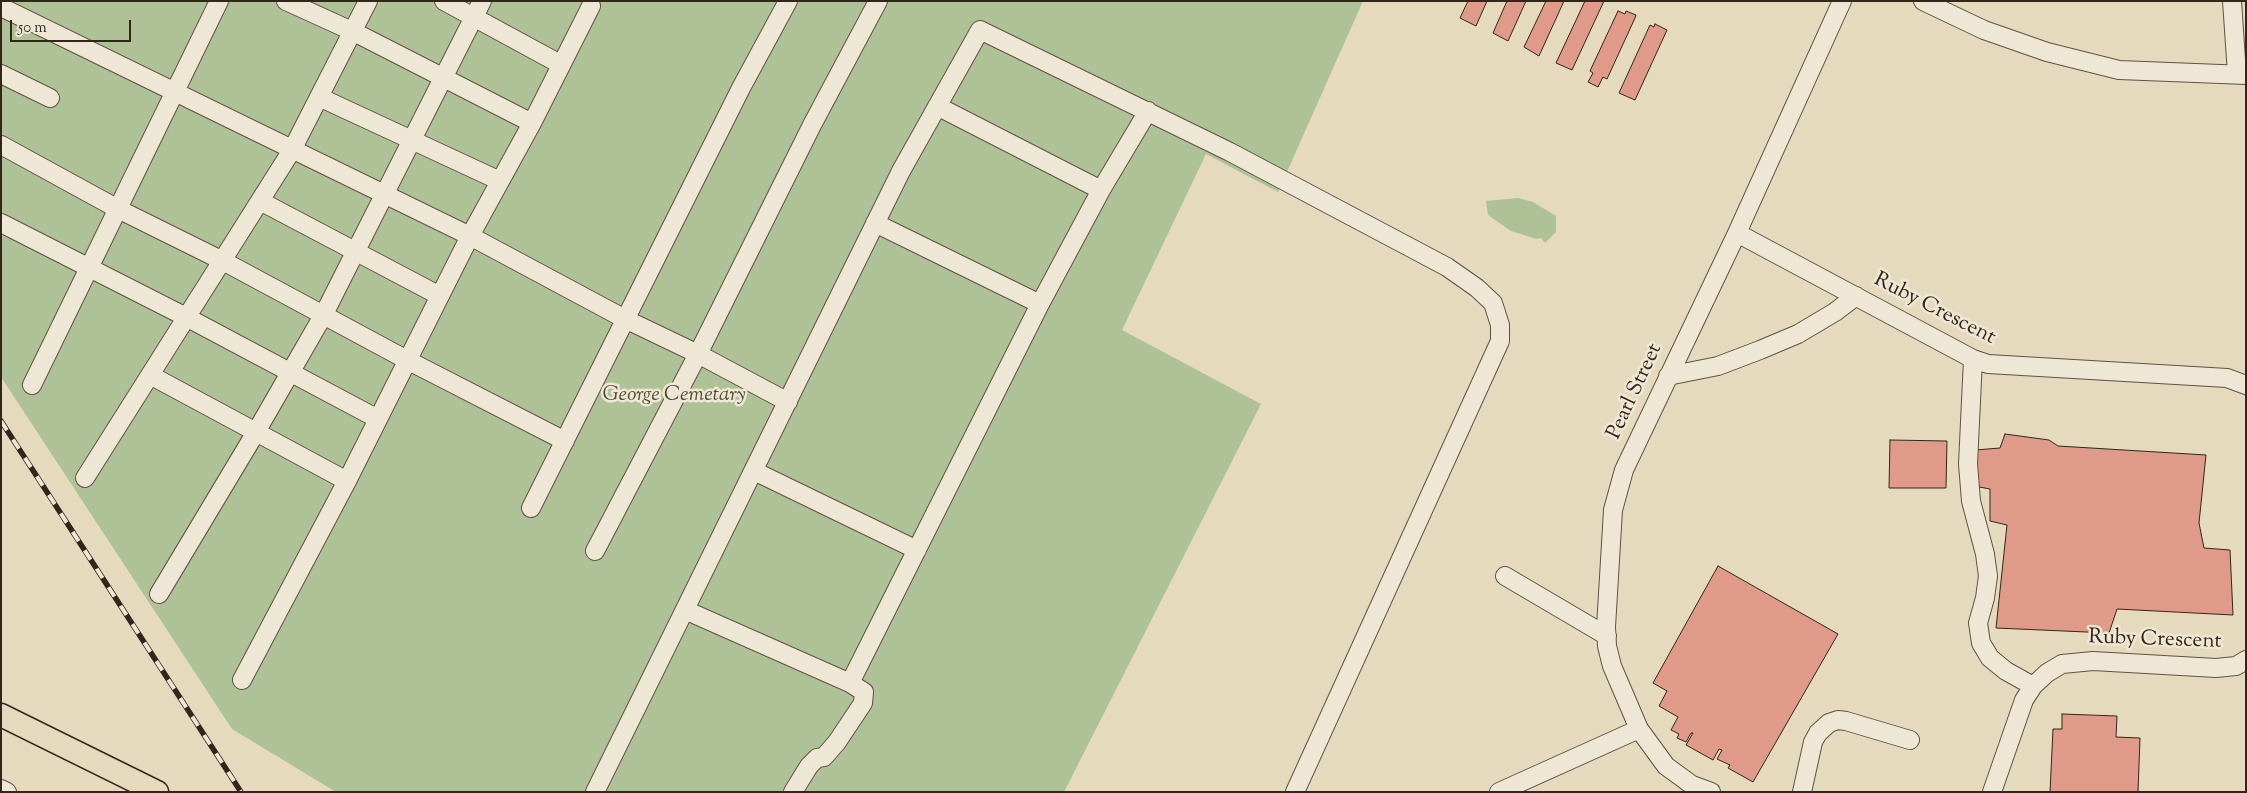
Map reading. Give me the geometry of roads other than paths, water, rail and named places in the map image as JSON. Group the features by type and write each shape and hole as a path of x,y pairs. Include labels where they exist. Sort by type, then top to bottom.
{"main road":[{"path":"1,715 157,792"}],"street":[{"path":"32,385 220,1"},
{"path":"286,1 354,32 532,123"},
{"path":"85,478 188,318 292,150 354,32 368,1"},
{"path":"444,1 560,64"},
{"path":"159,594 324,314 482,1"},
{"path":"531,508 742,88 788,1"},
{"path":"595,551 698,354 812,125 878,1"},
{"name":"Pearl Street","path":"1712,792 1692,785 1666,766 1639,729 1612,666 1607,636 1613,510 1618,488 1668,376 1737,232 1842,1"},
{"path":"1923,1 1984,30 2047,52 2119,70 2241,75 2232,1"},
{"path":"1,6 470,236 625,319 698,354 788,402"},
{"path":"242,680 347,481 470,236 532,123 590,6"},
{"path":"595,792 901,171 980,30 1230,152 1447,268 1477,288 1493,303 1500,325 1500,341 1295,792"},
{"path":"1,74 50,98"},
{"path":"320,97 500,181"},
{"path":"937,106 1101,190"},
{"path":"850,683 1040,304 1101,190 1148,111"},
{"path":"1,145 118,209 223,261 407,360 565,441"},
{"path":"260,201 440,296"},
{"path":"1,223 188,318 378,419"},
{"path":"875,223 1040,304"},
{"name":"Ruby Crescent","path":"1737,232 1973,359 1988,364 2227,378 2246,385"},
{"path":"1668,376 1718,366 1798,334 1856,296"},
{"path":"1973,359 1968,464 1971,502 1985,554 1988,576 1985,598 1978,623 1981,643 1990,658 2006,671 2033,686"},
{"path":"150,375 347,481"},
{"path":"754,471 917,550"},
{"path":"1505,576 1607,636"},
{"path":"685,610 850,683 864,692 863,703 837,742 824,757 817,758 809,766 793,792"},
{"name":"Ruby Crescent","path":"1992,792 2024,700 2033,686 2047,673 2062,664 2079,661 2216,668 2236,666 2246,660"},
{"path":"1802,792 1813,742 1818,733 1829,722 1846,721 1910,740"},
{"path":"1500,792 1639,729"},
{"path":"1,789 6,792"}],"railway":[{"path":"1,421 241,792"}],"park label":[{"name":"George Cemetary","path":"674,396"}]}
